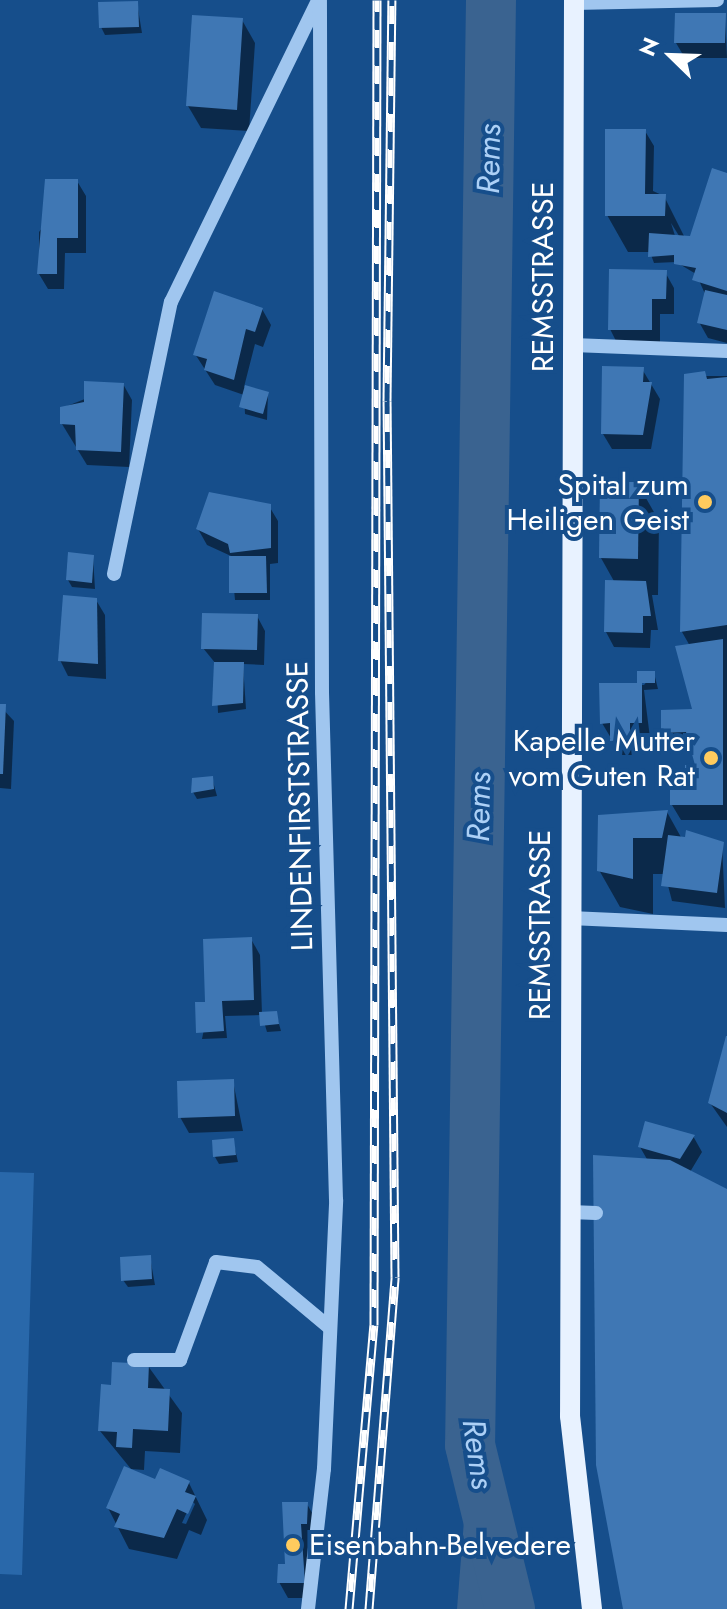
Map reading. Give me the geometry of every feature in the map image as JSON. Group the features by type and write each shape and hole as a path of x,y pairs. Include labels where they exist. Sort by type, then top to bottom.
{"main road":[{"name":"REMSSTRASSE","path":"574,2 570,1416 592,1609"}],"street":[{"name":"LINDENFIRSTSTRASSE","path":"114,574 171,302 319,0"},
{"name":"LINDENFIRSTSTRASSE","path":"308,1609 330,1328 336,1200 322,692 319,0"},
{"path":"574,2 717,0"},
{"path":"573,345 727,351"},
{"path":"570,918 727,925"},
{"path":"570,1212 596,1213"},
{"path":"134,1360 180,1360 216,1262 257,1267 330,1328"}],"shaded area":[{"path":"0,1172 34,1173 22,1575 0,1574"},
{"name":"Rems","path":"470,1445 500,1513 525,1609 457,1609"}],"building":[{"path":"138,1 139,27 99,28 98,2"},
{"path":"675,13 726,13 725,43 674,43"},
{"path":"192,15 243,18 237,110 186,106"},
{"path":"605,129 646,129 645,194 666,194 665,216 605,216"},
{"path":"712,168 727,173 727,291 692,280 696,268 674,264 674,255 648,257 649,233 690,236"},
{"path":"45,179 78,179 78,238 57,238 57,274 37,274"},
{"path":"609,269 667,270 666,299 652,299 652,330 608,330"},
{"path":"705,290 727,295 727,330 697,323"},
{"path":"214,291 263,308 255,332 246,329 234,380 204,370 207,359 193,355"},
{"path":"602,366 644,367 643,382 652,382 643,435 601,434"},
{"name":"Spital zum Heiligen Geist","path":"705,371 707,379 727,377 727,625 680,632 684,374"},
{"path":"84,381 124,383 121,452 76,450 75,425 60,424 60,407 84,402"},
{"path":"245,385 269,392 263,414 239,407"},
{"path":"600,482 639,482 638,559 599,558"},
{"path":"209,492 271,504 271,548 230,553 228,544 196,529"},
{"path":"68,552 94,555 92,583 66,580"},
{"path":"229,556 266,556 267,593 229,593"},
{"path":"605,580 646,581 651,616 643,616 643,633 604,632"},
{"path":"63,595 97,598 98,664 58,661"},
{"path":"202,613 258,614 257,650 201,649"},
{"path":"723,639 723,805 670,805 670,779 685,779 685,765 695,765 686,732 661,733 661,710 692,709 675,646"},
{"path":"214,662 244,662 243,703 212,706"},
{"path":"637,671 655,671 655,683 642,683 642,723 630,723 630,740 610,741 610,723 600,724 599,683 637,683"},
{"path":"0,704 6,704 3,774 0,774"},
{"path":"213,776 214,789 191,793 192,778"},
{"path":"668,810 662,838 633,838 633,879 597,871 598,815"},
{"path":"686,830 724,842 717,893 661,886 668,835 685,837"},
{"path":"252,937 254,1000 222,1001 224,1031 196,1033 195,1002 205,1002 203,939"},
{"path":"277,1011 279,1024 260,1026 259,1012"},
{"path":"727,1036 727,1113 708,1103"},
{"path":"234,1079 235,1116 178,1118 177,1081"},
{"path":"645,1121 695,1135 680,1159 638,1147"},
{"path":"234,1138 236,1155 213,1157 212,1140"},
{"path":"593,1155 670,1160 727,1189 727,1609 623,1609 596,1465"},
{"path":"151,1255 152,1279 121,1281 120,1257"},
{"path":"112,1362 149,1364 148,1388 170,1389 168,1431 133,1429 132,1448 116,1447 117,1432 98,1431 101,1384 111,1385"},
{"path":"124,1466 155,1479 160,1468 190,1481 185,1492 196,1496 188,1514 177,1509 164,1538 114,1527 120,1514 106,1508"},
{"name":"Eisenbahn-Belvedere","path":"282,1502 308,1502 307,1524 301,1524 305,1583 277,1583 278,1564 285,1564"}],"waterway":[{"name":"Rems","path":"491,0 470,1445 510,1609"}],"railway":[{"path":"349,1609 374,1325 377,0"},
{"path":"369,1609 395,1277 387,401 392,0"}],"place":[{"name":"Spital zum Heiligen Geist","path":"705,502"},
{"name":"Kapelle Mutter vom Guten Rat","path":"711,758"},
{"name":"Eisenbahn-Belvedere","path":"293,1545"}]}
